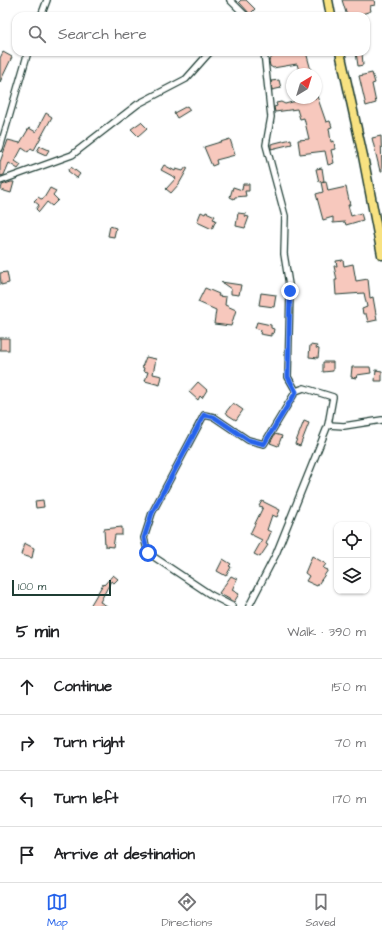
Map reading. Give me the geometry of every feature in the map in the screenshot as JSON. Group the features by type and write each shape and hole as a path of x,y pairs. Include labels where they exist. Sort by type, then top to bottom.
{"main road":[{"path":"328,0 330,12"},
{"path":"341,56 363,156 382,255"}],"street":[{"path":"42,12 47,0"},
{"path":"230,0 242,12"},
{"path":"0,148 27,56"},
{"path":"0,181 72,154 138,104 186,79 206,56"},
{"path":"264,56 271,117 266,145 285,216 284,254 290,291 288,377 296,392"},
{"path":"232,606 211,595 148,553 144,538 152,513 204,415 214,417 248,440 264,444 296,392 304,388 333,397 328,425 283,540 249,606"},
{"path":"328,425 344,426 382,420"}],"building":[{"path":"241,0 246,0 255,9 252,12 248,12 239,2"},
{"path":"342,0 374,0 375,5 370,6 371,11 346,12"},
{"path":"3,52 12,57 0,82 0,58"},
{"path":"273,56 307,56 310,68 298,68 297,64 273,68 270,66 269,61"},
{"path":"357,56 362,56 363,65 358,66"},
{"path":"372,73 375,83 372,84 376,103 366,106 359,76"},
{"path":"279,80 281,88 272,90 271,81"},
{"path":"281,102 285,104 320,104 326,122 330,121 332,127 329,128 331,142 334,141 335,149 331,150 334,163 328,165 325,151 300,154 298,140 309,139 304,118 300,119 297,109 275,112 274,107 277,106 276,103"},
{"path":"187,106 190,110 177,118 174,113"},
{"path":"46,113 52,117 34,150 31,148 28,152 22,148 15,161 21,165 18,169 9,163 4,175 0,176 0,162 8,140 20,143 29,128 36,132"},
{"path":"141,122 147,128 138,136 131,129"},
{"path":"381,136 382,171 380,171 372,138"},
{"path":"230,139 235,155 216,160 217,164 212,166 204,147"},
{"path":"291,139 292,144 271,149 271,144"},
{"path":"40,146 49,150 46,155 37,151"},
{"path":"164,165 175,171 176,169 183,171 186,167 188,168 179,184 171,193 166,189 176,178 161,170"},
{"path":"71,167 80,174 77,178 68,171"},
{"path":"322,168 324,181 319,182 316,169"},
{"path":"326,181 328,191 346,187 351,216 361,213 363,220 346,225 345,222 333,223 333,217 323,220 316,194 323,192 321,182"},
{"path":"14,182 11,193 1,190 2,185"},
{"path":"243,184 249,184 249,191 245,191 246,196 235,197 234,199 230,197 233,187 242,190"},
{"path":"50,188 56,191 53,195 58,200 52,206 47,202 39,212 36,209 39,205 34,201 38,197 41,199 44,198"},
{"path":"201,212 205,214 206,212 215,216 213,219 216,220 212,229 197,222"},
{"path":"238,213 246,214 245,216 249,217 245,228 236,226"},
{"path":"110,226 116,228 114,237 108,236"},
{"path":"343,260 344,266 353,264 356,281 368,279 370,298 373,297 377,320 368,322 366,314 363,314 362,309 367,307 364,293 336,295 335,280 337,280 334,266 337,266 336,261"},
{"path":"7,272 9,283 1,285 0,273"},
{"path":"221,282 241,285 239,295 231,294 231,289"},
{"path":"205,288 219,294 218,296 226,297 225,305 236,310 231,326 214,324 216,310 198,302"},
{"path":"261,293 276,295 274,307 259,305"},
{"path":"257,322 271,325 271,328 274,329 273,334 271,333 271,336 260,334 261,330 255,328"},
{"path":"0,338 9,338 9,350 0,350"},
{"path":"310,345 317,346 316,348 319,349 318,358 309,357"},
{"path":"146,357 156,359 153,374 162,376 160,385 145,381 148,372 143,371 144,368 142,367"},
{"path":"323,362 333,362 333,371 323,372"},
{"path":"352,367 370,367 371,373 357,375 356,378 351,377"},
{"path":"376,370 382,371 382,381 375,381"},
{"path":"198,382 207,390 202,398 200,396 198,400 189,392"},
{"path":"233,403 243,410 236,420 226,412"},
{"path":"304,421 309,423 300,446 295,444"},
{"path":"275,434 282,436 278,446 270,443"},
{"path":"43,500 44,507 36,508 35,501"},
{"path":"262,501 280,510 277,517 272,515 267,530 271,532 266,544 268,545 260,557 254,554 262,540 250,534 263,507 259,506"},
{"path":"122,527 122,535 115,535 113,547 105,546 104,529"},
{"path":"24,543 34,548 32,558 21,555"},
{"path":"312,556 326,564 323,568 328,570 317,586 306,581 309,576 305,573"},
{"path":"223,559 231,564 226,576 217,571"},
{"path":"113,575 118,579 114,583 111,581 100,602 107,606 90,606 103,584 104,585"},
{"path":"231,576 237,579 232,590 239,594 234,602 219,593"}],"route":[{"path":"148,553 144,538 152,513 204,415 214,417 248,440 264,444 296,392 288,377 290,291"}]}
